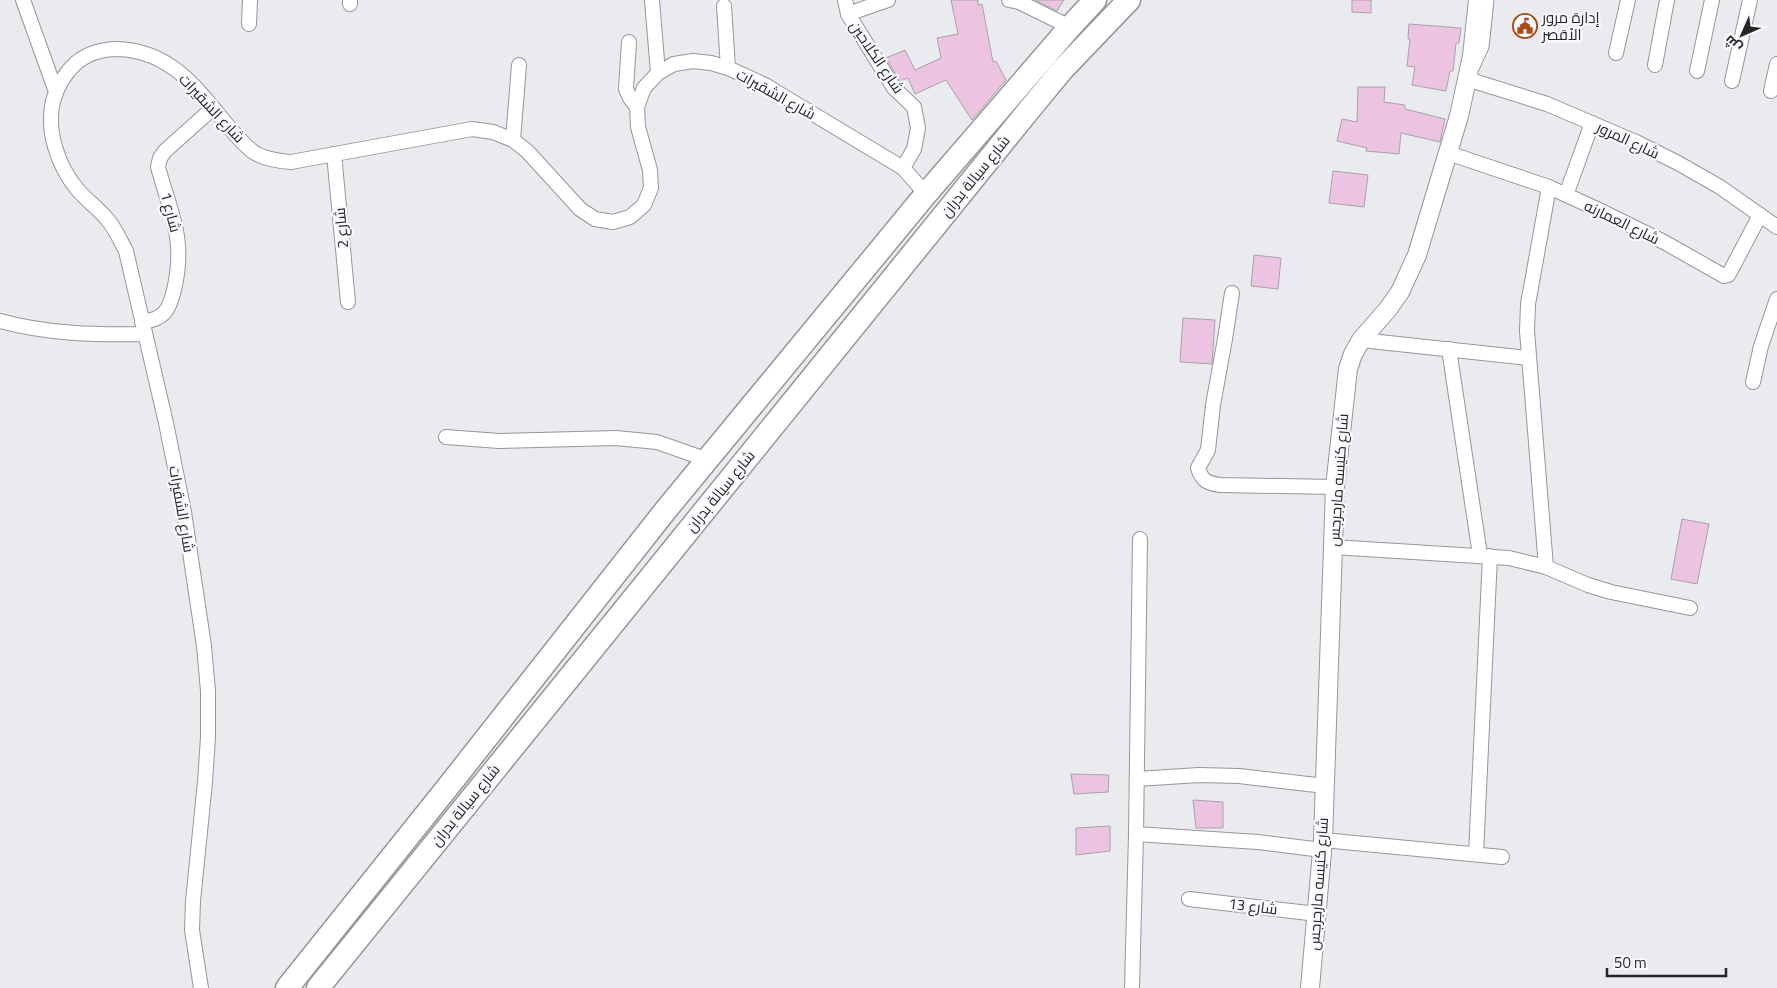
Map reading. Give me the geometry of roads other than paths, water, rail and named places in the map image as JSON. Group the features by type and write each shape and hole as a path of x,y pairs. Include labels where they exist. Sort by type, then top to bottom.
{"main road":[{"name":"شارع سيالة بدران","path":"318,988 1029,110 1062,70 1129,0"},
{"name":"شارع سيالة بدران","path":"287,988 665,511 926,194 1091,2"},
{"path":"665,511 693,523"}],"street":[{"path":"23,0 56,92"},
{"path":"249,24 250,0"},
{"path":"652,0 658,73"},
{"name":"شارع الكلاحين","path":"845,0 848,14 894,88 914,107 918,128 914,149 903,168"},
{"path":"848,14 888,0"},
{"path":"1009,0 1019,2 1070,27"},
{"name":"شارع كنيسه مارجرجس","path":"1310,988 1322,845 1336,487 1348,369 1353,354 1361,340 1388,309 1409,274 1417,255 1448,153 1467,79 1472,56 1478,0"},
{"path":"1616,53 1628,0"},
{"path":"1655,65 1668,0"},
{"path":"1697,72 1712,0"},
{"path":"1732,81 1750,0"},
{"path":"724,6 728,68"},
{"path":"628,42 626,89 637,107"},
{"name":"شارع الشقيرات","path":"201,988 192,930 192,911 208,737 208,691 204,646 184,512 166,423 126,251 118,234 107,219 77,189 64,169 55,148 51,125 52,108 56,92 63,78 73,66 86,55 109,49 132,50 156,56 176,69 253,152 271,160 291,162 472,129 493,132 513,140 527,151 580,210 595,219 613,222 630,217 644,205 651,188 650,170 638,127 637,107 644,88 658,73 674,64 693,61 711,63 728,68 766,85 903,168 926,194"},
{"path":"1771,91 1777,64"},
{"path":"513,140 519,65"},
{"name":"شارع المرور","path":"1467,79 1547,104 1636,142 1720,187 1777,227"},
{"name":"شارع 1","path":"143,328 164,314 170,305 179,270 177,229 158,167 160,158 213,108"},
{"path":"1566,195 1592,123"},
{"name":"شارع العمارنه","path":"1448,153 1549,187 1632,225 1724,276 1730,272 1760,215"},
{"name":"شارع 2","path":"334,154 348,302"},
{"path":"1546,567 1527,331 1528,304 1549,187"},
{"path":"1232,293 1213,405 1208,450 1198,468 1202,478 1208,483 1220,485 1336,487"},
{"path":"1753,382 1761,346 1777,299"},
{"path":"0,321 56,332 100,335 143,328"},
{"path":"1361,340 1529,358"},
{"path":"1449,349 1485,556 1476,854"},
{"path":"446,437 499,441 616,438 657,442 708,460"},
{"path":"1132,988 1140,539"},
{"path":"1333,547 1509,558 1546,567 1573,579 1612,592 1690,608"},
{"path":"1137,779 1199,775 1239,776 1325,786"},
{"path":"1136,834 1502,856"},
{"name":"شارع 13","path":"1189,899 1317,914"}],"lane":[{"path":"1467,79 1475,70 1485,47 1490,0"}],"place":[{"name":"إدارة مرور الأقصر","path":"1525,26"}]}
